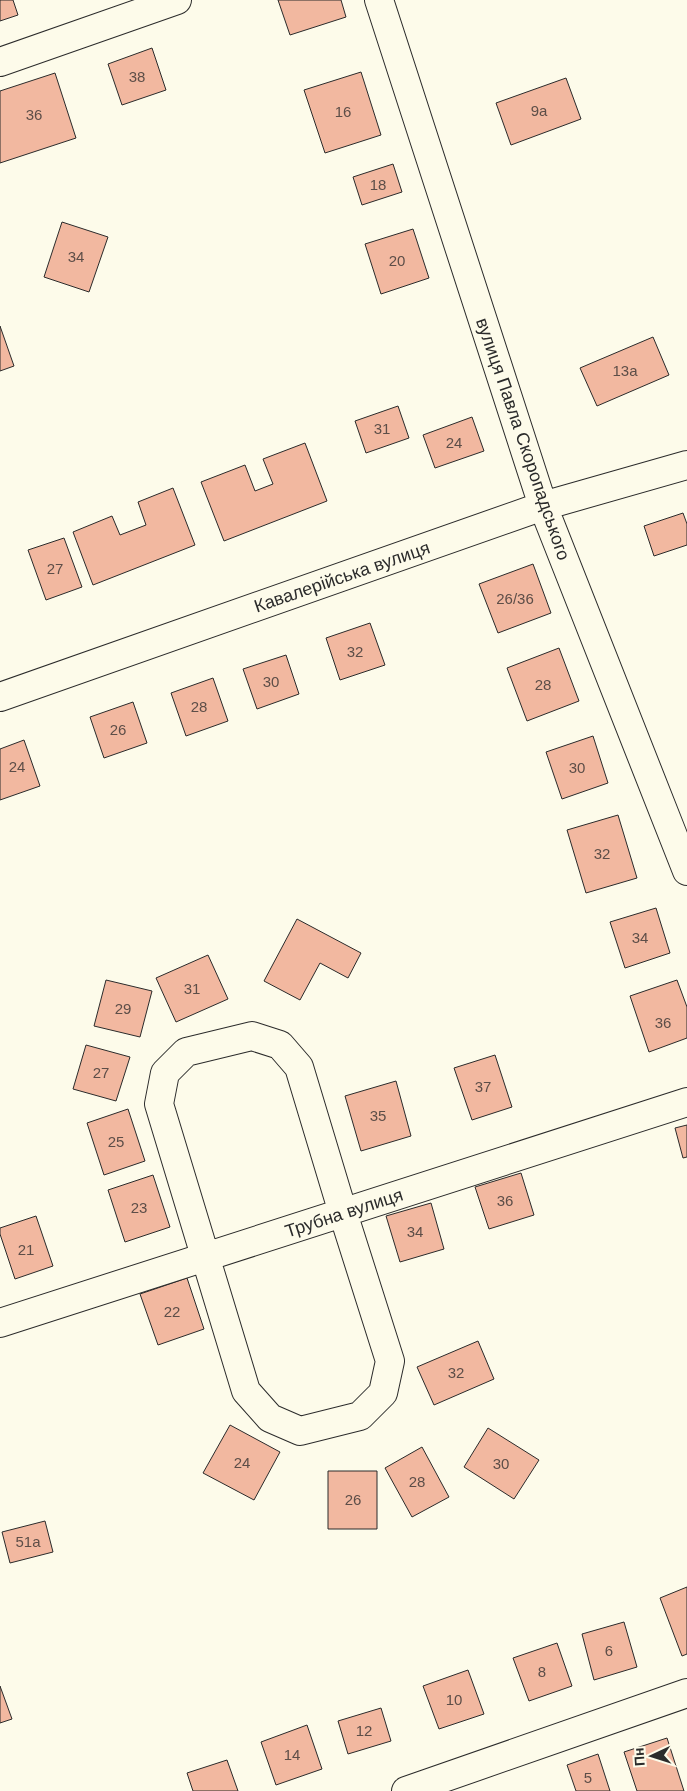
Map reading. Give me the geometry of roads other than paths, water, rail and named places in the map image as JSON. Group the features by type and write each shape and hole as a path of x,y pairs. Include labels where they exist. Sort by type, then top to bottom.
{"street":[{"path":"0,62 177,0"},
{"name":"вулиця Павла Скоропадського","path":"379,0 543,506 687,871"},
{"name":"Кавалерійська вулиця","path":"0,698 543,506 687,465"},
{"path":"252,1036 280,1045 299,1067 343,1213 390,1361 383,1393 360,1416 300,1431 270,1418 246,1391 159,1104 165,1073 186,1052 252,1036"},
{"name":"Трубна вулиця","path":"0,1323 687,1102"},
{"path":"406,1791 687,1693"}]}
